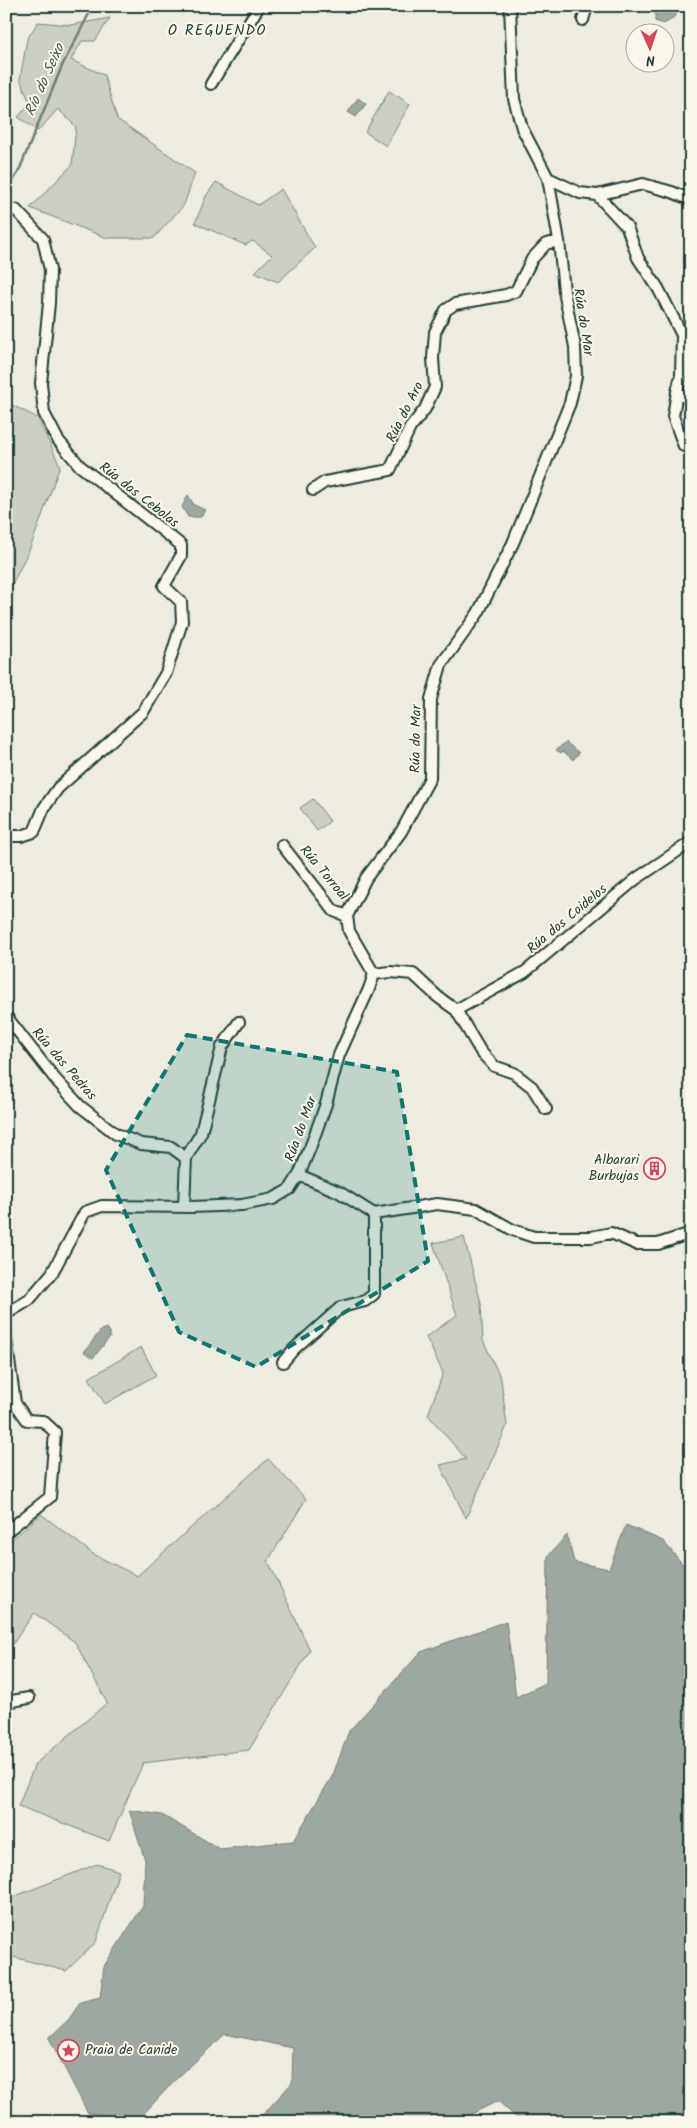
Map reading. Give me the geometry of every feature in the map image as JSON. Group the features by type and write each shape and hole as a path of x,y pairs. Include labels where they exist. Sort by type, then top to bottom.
{"street":[{"path":"210,84 259,6"},
{"name":"Rúa do Mar","path":"347,916 366,878 401,832 430,778 431,699 441,665 478,613 513,543 570,403 576,376 576,347 564,291 559,241 548,178 522,128 514,100 510,6"},
{"path":"583,20 587,6"},
{"path":"548,178 580,193 597,195 643,184 672,192 691,200"},
{"path":"597,195 627,227 638,258 658,288 682,335 681,376 673,416 684,446"},
{"name":"Rúa das Cebolas","path":"6,208 16,210 43,239 50,270 49,303 41,383 44,413 58,440 80,466 181,545 181,556 164,586 181,602 182,622 166,673 143,712 58,788 44,808 34,832 21,836 6,836"},
{"name":"Rúa do Aro","path":"313,490 325,482 390,470 410,428 425,409 435,387 433,358 435,332 446,310 455,304 506,295 516,291 532,259 546,244 559,241"},
{"path":"677,392 691,401"},
{"name":"Rúa dos Coidelos","path":"456,1010 525,972 636,878 691,842"},
{"name":"Rúa Torroal","path":"282,845 334,911 347,916"},
{"path":"347,916 349,930 374,974 390,972 413,974 438,997 456,1010 481,1052 494,1066 514,1073 532,1087 546,1109"},
{"name":"Rúa do Mar","path":"6,1314 29,1300 52,1273 85,1212 102,1206 184,1207 242,1205 273,1199 290,1189 299,1175 326,1104 339,1055 369,990 374,974"},
{"name":"Rúa das Pedras","path":"6,1016 56,1080 80,1106 116,1134 141,1144 171,1147 186,1158"},
{"path":"184,1207 186,1158 201,1133 222,1048 239,1022"},
{"path":"299,1175 339,1192 374,1214 437,1204 476,1209 513,1230 534,1237 591,1237 611,1233 636,1244 658,1244 691,1234"},
{"path":"283,1362 294,1349 340,1307 365,1301 374,1294 374,1214"},
{"path":"6,1339 15,1403 27,1420 43,1422 55,1432 50,1497 6,1532"},
{"path":"6,1702 29,1698"}],"highlighted area":[{"path":"187,1035 397,1072 428,1261 256,1367 179,1332 106,1170"}],"shaded area":[{"path":"669,6 679,7 677,13 669,21 655,21 655,13 658,11 666,14"},
{"path":"110,18 95,41 82,41 71,60 104,75 117,119 195,173 184,205 154,238 107,238 30,208 72,165 76,127 58,109 38,131 18,117 30,103 20,79 27,39 38,22 71,25"},
{"path":"389,91 410,104 386,146 365,132"},
{"path":"358,98 366,104 356,117 348,112"},
{"path":"216,182 258,205 281,189 315,248 278,282 255,272 272,255 253,241 245,245 195,223 206,196"},
{"path":"6,402 38,418 60,466 31,546 6,597"},
{"path":"188,495 194,505 205,510 201,517 188,517 182,507"},
{"path":"566,742 579,753 573,760 563,751 561,753 556,750"},
{"path":"313,799 330,821 317,831 300,808"},
{"path":"464,1237 481,1303 483,1340 501,1379 507,1426 466,1518 440,1465 466,1459 428,1415 443,1373 426,1337 457,1315 433,1243"},
{"path":"107,1328 110,1332 110,1337 93,1358 84,1352 101,1330"},
{"path":"141,1347 156,1375 105,1404 89,1378"},
{"path":"268,1459 306,1499 268,1561 310,1650 249,1750 143,1763 109,1841 18,1806 35,1764 107,1703 75,1642 34,1613 12,1645 6,1648 7,1544 41,1514 93,1554 137,1576"},
{"path":"626,1525 663,1541 691,1574 691,2122 521,2122 498,2101 455,2122 256,2122 292,2083 293,2048 225,2034 174,2081 138,2120 88,2113 49,2038 69,2019 80,2003 100,1998 104,1966 143,1906 145,1860 129,1810 162,1815 220,1849 293,1841 333,1775 349,1731 421,1652 506,1621 516,1697 546,1683 548,1556 567,1535 574,1562 609,1569"},
{"path":"97,1864 119,1871 96,1942 66,1971 6,1955 6,1896 13,1897"}],"waterway":[{"name":"Río do Seixo","path":"6,191 18,173 62,66 93,6"}],"place":[{"name":"Albarari Burbujas","path":"655,1168"},
{"name":"Praia de Canide","path":"69,2050"}],"district":[{"name":"O REGUENDO","path":"217,31"}]}
